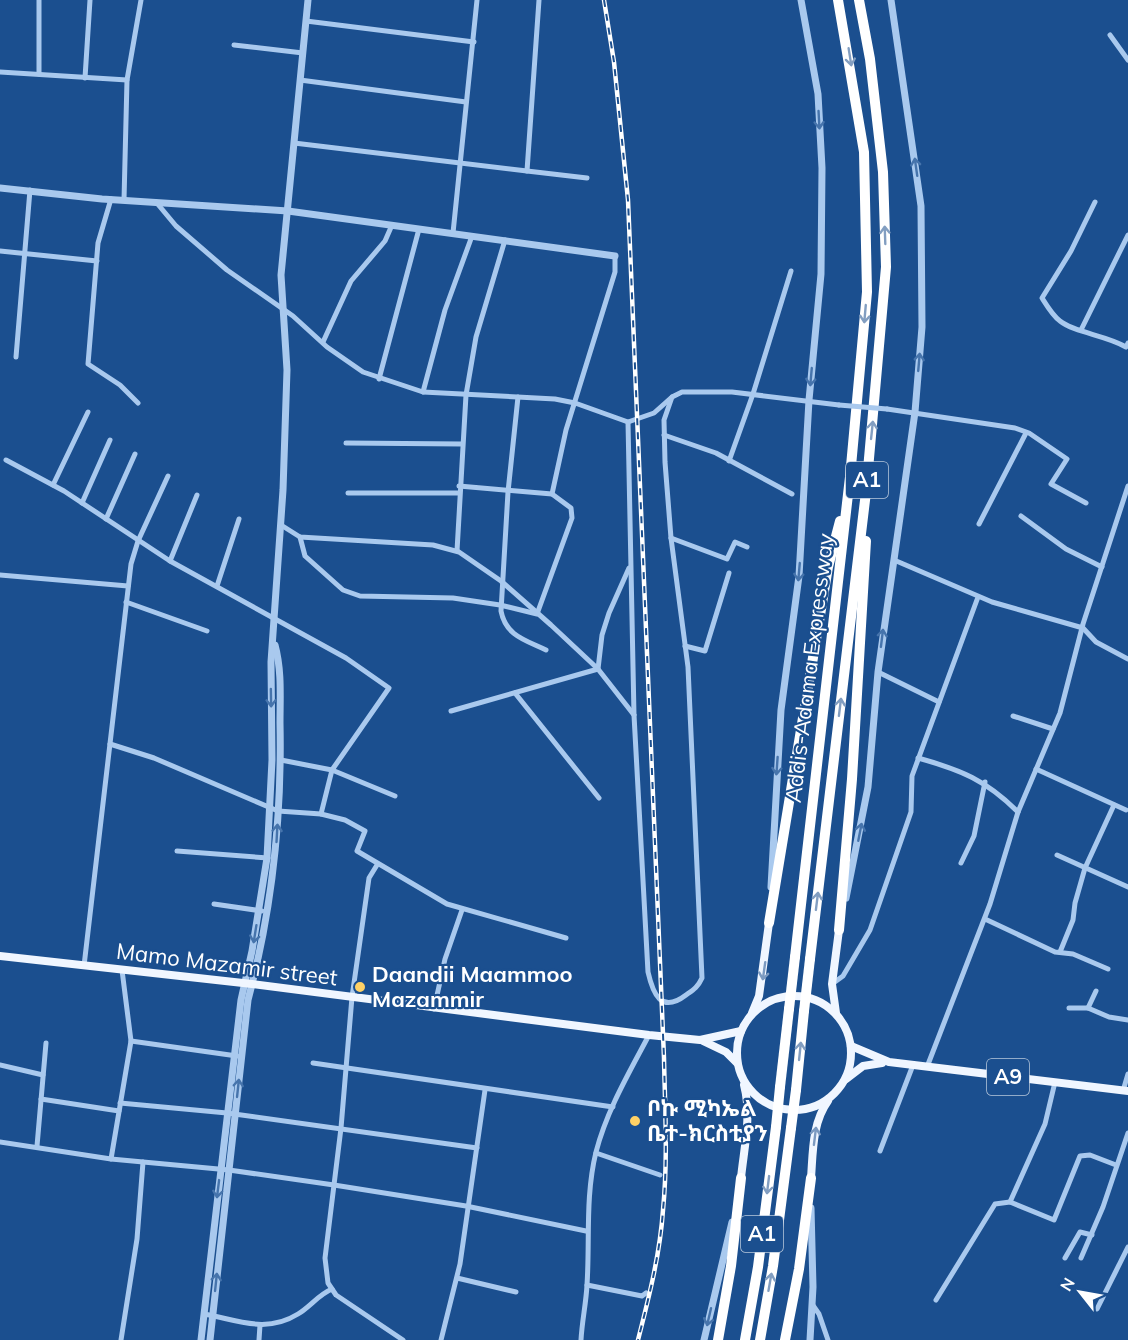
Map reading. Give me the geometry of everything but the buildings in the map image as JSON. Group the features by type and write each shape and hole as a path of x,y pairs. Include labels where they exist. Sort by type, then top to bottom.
{"highway":[{"name":"Addis-Adama Expressway","path":"745,1340 758,1267 776,1127 849,491 867,292 864,163 846,33 838,0"},
{"name":"Addis-Adama Expressway","path":"760,1340 773,1266 796,1090 866,492 886,267 883,172 870,59 859,0"},
{"path":"770,923 828,567 849,491"},
{"path":"839,930 860,663 866,555 866,492"},
{"path":"718,1340 731,1266 741,1178"},
{"path":"785,1340 799,1269 811,1178"}],"main road":[{"path":"741,1178 747,1097 737,1063 737,1047 741,1031 759,996 770,923"},
{"path":"837,1016 833,1003 832,984 839,930"},
{"name":"Mamo Mazamir street","path":"0,956 700,1040"},
{"path":"750,1016 772,1001 799,996 816,1000 837,1016 843,1024 851,1046 850,1064 844,1080 820,1112 815,1130 811,1178"},
{"path":"700,1040 741,1031"},
{"path":"700,1040 726,1052 737,1063"},
{"name":"A9","path":"851,1046 889,1062 1126,1091"},
{"name":"A9","path":"844,1080 863,1066 889,1062"},
{"path":"741,1076 748,1088 762,1101 778,1109 797,1111 815,1107 831,1097"}],"street":[{"path":"39,0 39,74"},
{"path":"85,78 90,0"},
{"path":"124,200 128,81 141,0"},
{"path":"210,1340 248,984 267,858 272,760 271,662 281,525 287,370 281,274 308,0"},
{"path":"453,233 477,0"},
{"path":"527,171 539,0"},
{"path":"770,923 774,807 781,710 799,576 809,400 821,274 822,168 818,94 801,0"},
{"path":"839,930 868,787 878,672 915,412 922,327 921,206 891,0"},
{"path":"306,21 474,42"},
{"path":"1110,35 1128,60"},
{"path":"234,45 303,53"},
{"path":"0,72 128,81"},
{"path":"300,80 466,102"},
{"path":"294,143 588,178"},
{"path":"0,188 111,199 288,211 615,255 615,272 596,327 552,494"},
{"path":"16,357 30,190"},
{"path":"111,199 98,243 88,364 120,385 138,403"},
{"path":"156,202 176,226 227,270 284,309 322,342 363,372 380,379 423,392 519,397 575,403 628,422 654,413 672,397 682,392 753,394 992,423 1026,433 1067,459 1051,484 1086,502"},
{"path":"1095,202 1071,251 1042,298 1059,321 1112,339 1126,347 1128,343"},
{"path":"322,342 351,281 385,242 392,225"},
{"path":"380,379 419,229"},
{"path":"1081,330 1128,235"},
{"path":"423,392 446,310 472,236"},
{"path":"457,551 466,395 482,314 505,240"},
{"path":"0,251 97,261"},
{"path":"729,460 753,394 791,271"},
{"path":"519,397 508,492 500,605 504,625 513,634 546,650"},
{"path":"628,422 634,716 648,972 652,992 661,1001 677,1002 699,986 702,978 685,646 671,538 664,435 664,420 672,397"},
{"path":"53,485 88,412"},
{"path":"979,524 1026,433"},
{"path":"664,435 689,442 729,460 792,494"},
{"path":"82,502 110,440"},
{"path":"346,443 462,444"},
{"path":"106,519 135,453"},
{"path":"6,460 82,502 170,561 346,658 389,688 332,770 321,814"},
{"path":"84,966 128,586 138,541 168,476"},
{"path":"459,486 552,494 571,508 573,513 537,614"},
{"path":"927,1066 985,919 1018,812 1060,713 1083,628 1128,486"},
{"path":"348,493 459,493"},
{"path":"170,561 197,495"},
{"path":"1021,516 1066,549 1102,567"},
{"path":"216,586 239,519"},
{"path":"281,525 300,537 433,545 457,551 501,580 598,669 634,716"},
{"path":"300,537 305,556 343,590 360,596 443,598 500,605 537,614"},
{"path":"671,538 727,559 735,542 747,547"},
{"path":"894,560 978,597 1083,628 1096,642 1128,658"},
{"path":"598,669 606,624 631,564"},
{"path":"685,646 705,651 729,573"},
{"path":"0,575 128,586"},
{"path":"832,984 843,976 870,930 911,812 910,789 918,758 978,597"},
{"path":"126,603 207,631"},
{"path":"201,1340 233,1056 248,984 267,912 276,859 281,760 279,662 274,640"},
{"path":"451,711 598,669"},
{"path":"878,672 939,702"},
{"path":"515,693 599,798"},
{"path":"1013,716 1053,729"},
{"path":"110,744 154,758 278,811 321,814 345,819 365,831 357,851 430,896 462,910 566,938"},
{"path":"918,758 956,768 985,782 1018,812"},
{"path":"281,760 332,770 395,796"},
{"path":"1036,769 1126,810"},
{"path":"961,863 974,836 985,782"},
{"path":"1060,951 1073,920 1075,903 1086,868 1114,806"},
{"path":"177,851 276,859"},
{"path":"1057,855 1128,887"},
{"path":"377,865 369,878 352,998 341,1128 325,1258 328,1283 336,1295 403,1340"},
{"path":"214,904 267,912"},
{"path":"434,1009 445,959 462,910"},
{"path":"985,919 1055,952 1073,954 1108,969"},
{"path":"111,1159 131,1041 122,970"},
{"path":"1088,1008 1096,991"},
{"path":"1069,1008 1088,1008 1109,1017 1128,1020"},
{"path":"581,1340 587,1285 586,1231 596,1153 613,1107 649,1035"},
{"path":"131,1041 242,1057"},
{"path":"37,1146 46,1043"},
{"path":"313,1063 613,1107"},
{"path":"0,1065 43,1076"},
{"path":"880,1151 913,1065"},
{"path":"1126,1091 1128,1074"},
{"path":"1010,1202 1045,1124 1055,1082"},
{"path":"441,1340 457,1278 466,1229 466,1206 485,1090"},
{"path":"41,1099 119,1111"},
{"path":"120,1103 235,1114 477,1148"},
{"path":"1081,1258 1092,1234 1128,1133"},
{"path":"0,1142 111,1159 221,1169 334,1185 466,1206 586,1231"},
{"path":"596,1153 660,1174"},
{"path":"936,1300 995,1204 1010,1202 1054,1220 1080,1156 1090,1155 1116,1165"},
{"path":"121,1340 137,1239 143,1162"},
{"path":"704,1340 741,1178"},
{"path":"810,1340 811,1178"},
{"path":"1065,1258 1080,1232 1092,1234"},
{"path":"1097,1309 1128,1247"},
{"path":"457,1278 516,1292"},
{"path":"587,1285 642,1296 646,1293"},
{"path":"204,1314 261,1325 282,1323 301,1312 321,1294 332,1289"},
{"path":"812,1304 819,1314 828,1340"},
{"path":"259,1340 261,1325"}],"railway":[{"path":"604,0 614,62 628,200 666,1134 662,1226 654,1275 638,1340"}],"place":[{"name":"Daandii Maammoo Mazammir","path":"360,987"},
{"name":"ቦኩ ሚካኤል ቤተ-ክርስቲያን","path":"635,1121"}]}
